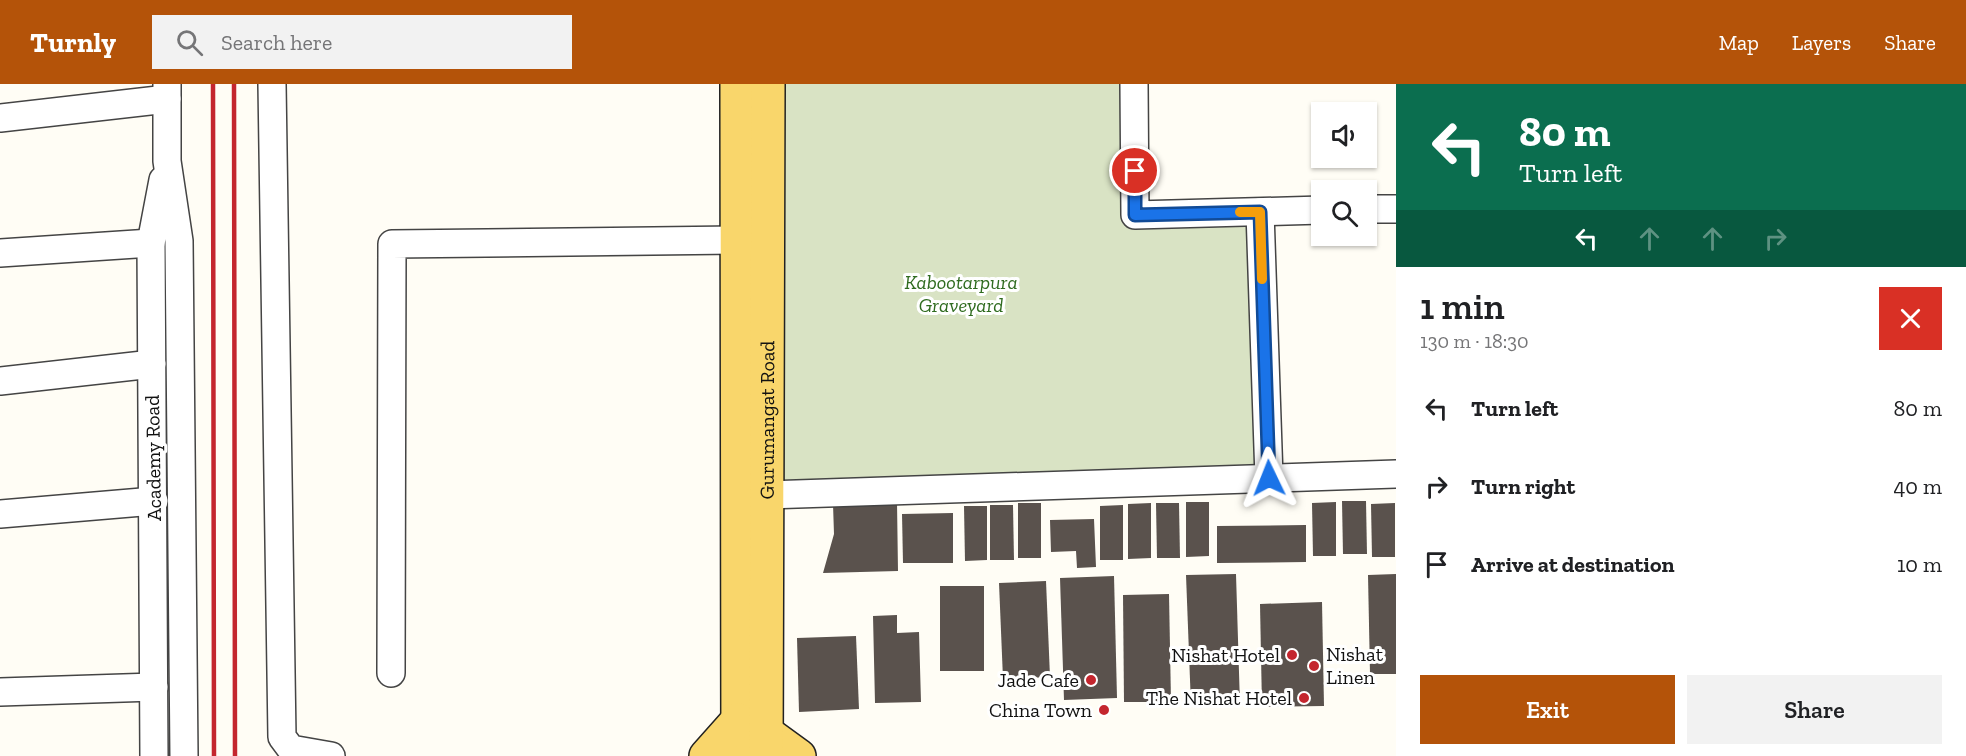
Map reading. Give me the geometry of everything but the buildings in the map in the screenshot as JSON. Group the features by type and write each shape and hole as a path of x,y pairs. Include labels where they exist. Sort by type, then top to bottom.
{"main road":[{"path":"737,84 736,240 757,736 738,756"},
{"name":"Gurumangat Road","path":"757,736 767,495 768,84"},
{"path":"706,756 757,736 799,756"}],"street":[{"path":"272,84 282,737 291,749 331,756"},
{"path":"1134,84 1135,215 1311,210"},
{"path":"0,118 167,91"},
{"name":"Academy Road","path":"167,91 167,161 179,241 184,756"},
{"name":"Academy Road","path":"154,756 151,243 167,161"},
{"path":"1377,209 1396,209"},
{"path":"1260,212 1269,478"},
{"path":"392,673 392,244 736,240"},
{"path":"0,253 151,243"},
{"path":"0,381 152,364"},
{"path":"767,495 1396,474"},
{"path":"0,514 154,501"},
{"path":"0,692 154,687"}],"green space":[{"name":"Kabootarpura Graveyard","path":"771,84 1133,84 1135,214 1260,212 1266,477 770,490"}],"railway":[{"path":"213,84 214,756"},
{"path":"234,84 235,756"}],"slow traffic":[{"path":"1240,212 1260,212 1262,279"}],"place":[{"name":"Nishat Hotel","path":"1292,655"},
{"name":"Nishat Linen","path":"1314,666"},
{"name":"Jade Cafe","path":"1091,680"},
{"name":"The Nishat Hotel","path":"1304,698"},
{"name":"China Town","path":"1104,710"}],"route":[{"path":"1135,171 1135,215 1260,212 1269,478"}]}
